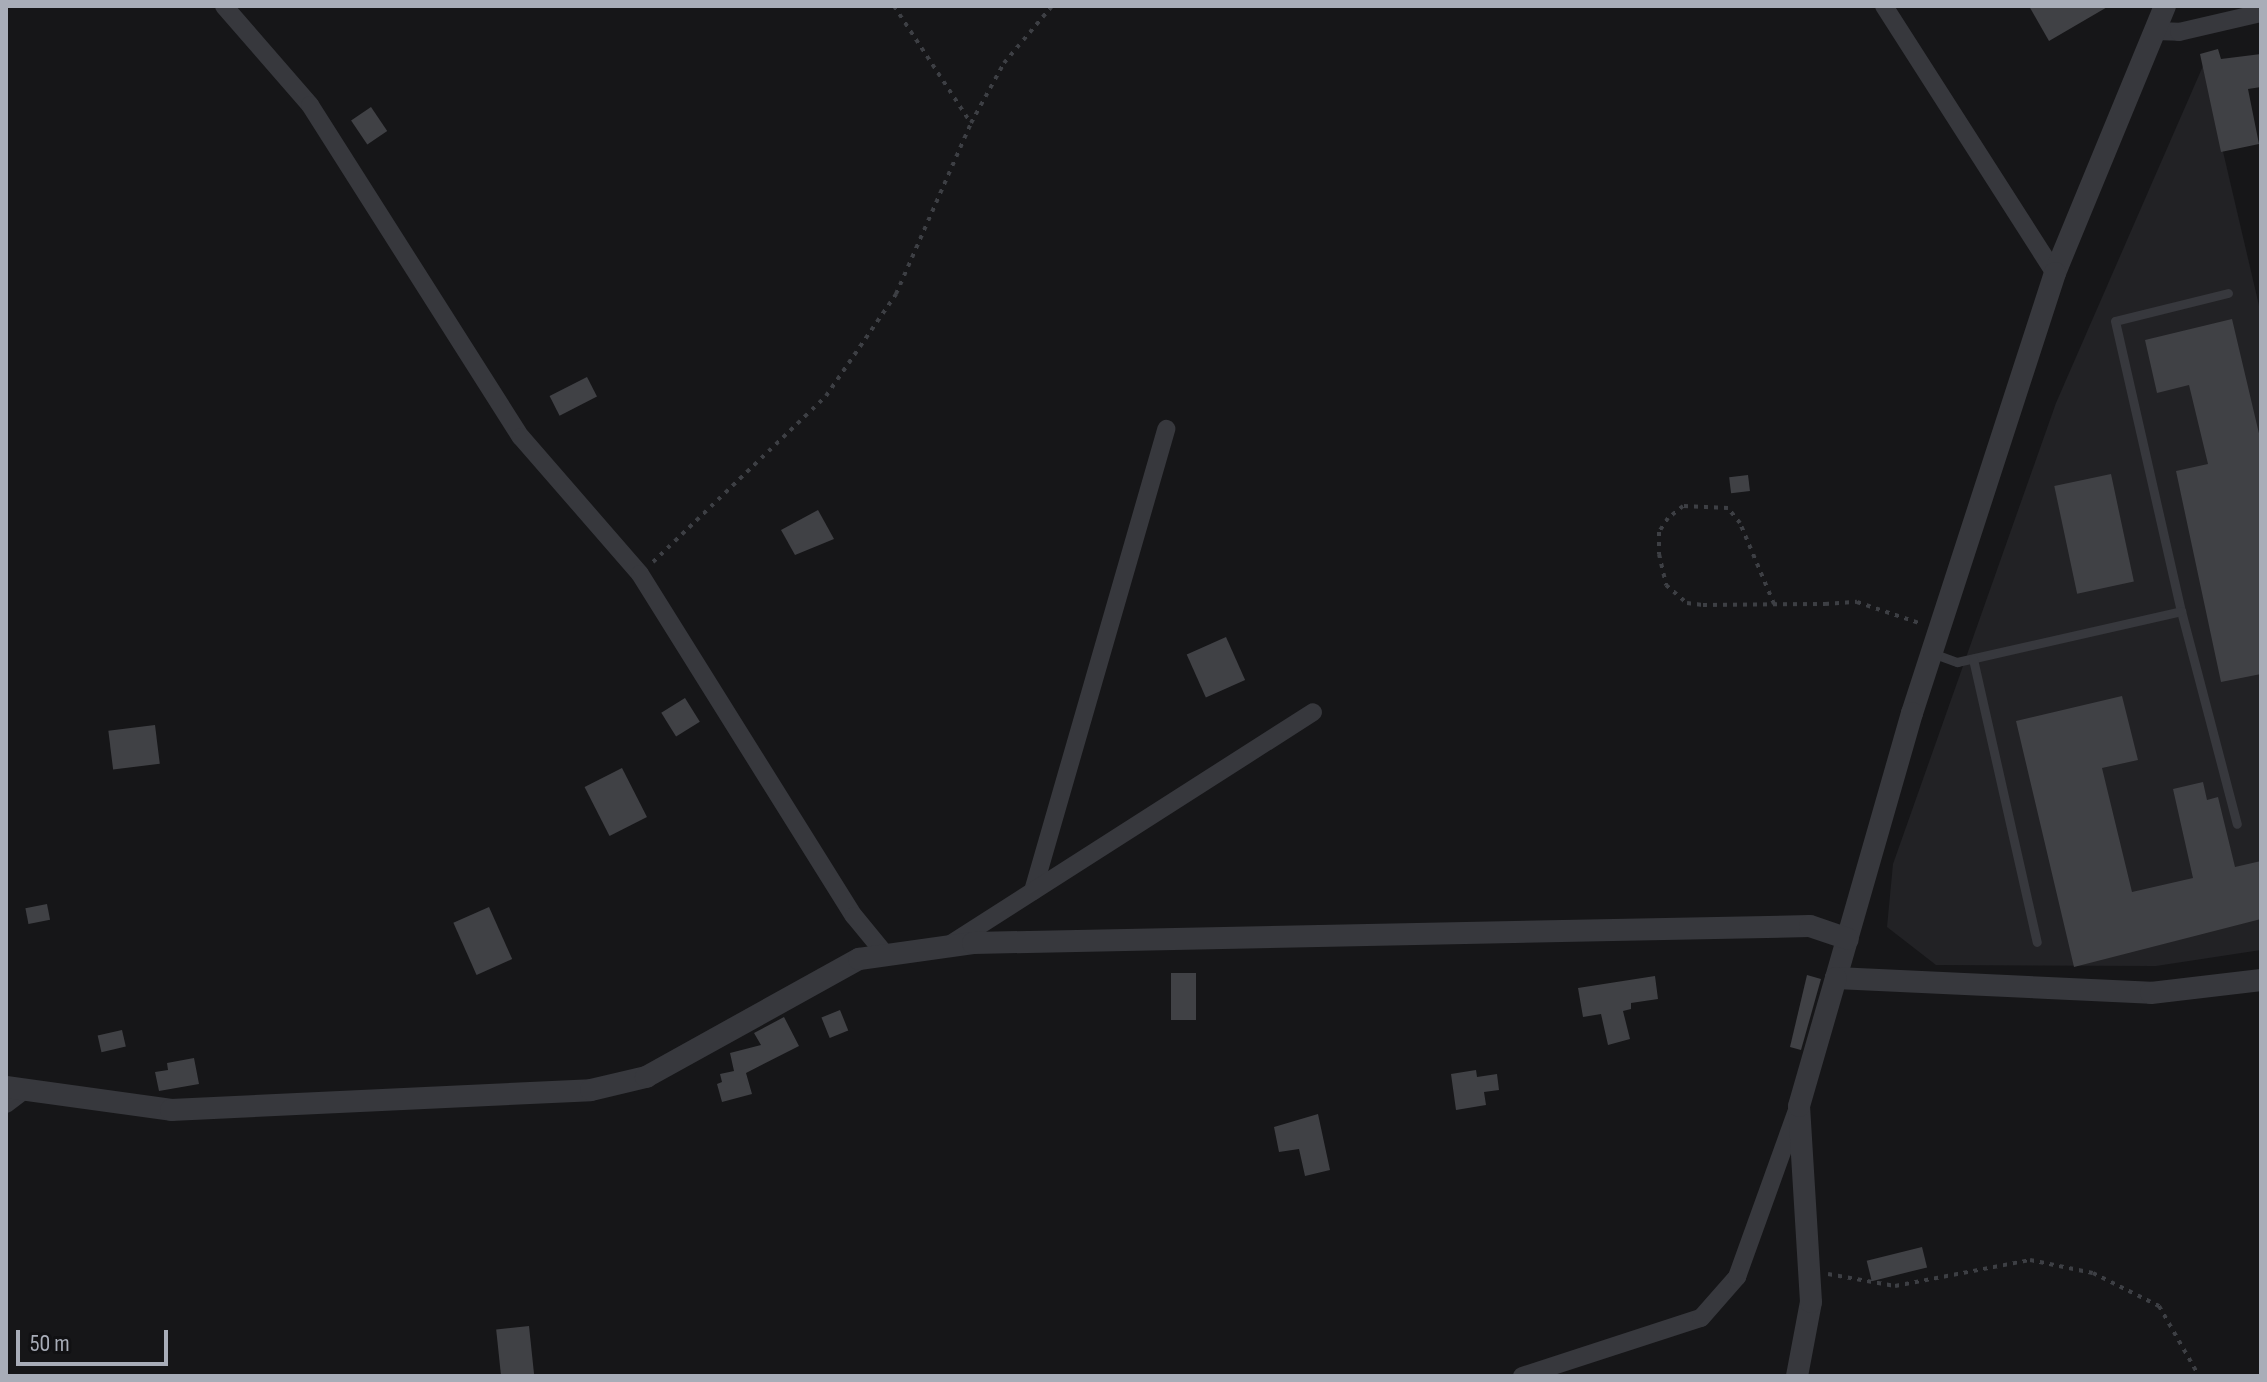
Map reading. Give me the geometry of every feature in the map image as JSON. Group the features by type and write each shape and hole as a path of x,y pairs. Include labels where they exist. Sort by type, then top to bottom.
{"street":[{"path":"224,6 310,105 521,437 640,574 854,916 886,955"},
{"path":"1884,6 2055,273"},
{"path":"1522,1376 1701,1318 1737,1277 1799,1106 1932,653 2055,273 2165,6"},
{"path":"2155,31 2179,32 2261,13"},
{"path":"1033,891 1166,429"},
{"path":"947,947 1313,712"},
{"path":"12,1094 171,1110 591,1090 646,1077 859,959 947,947 1810,926 1848,939"},
{"path":"1836,978 2151,993 2261,980"},
{"path":"1797,1376 1811,1302 1799,1106"}],"lane":[{"path":"2228,293 2115,321 2181,611 2237,824"},
{"path":"1932,653 1957,662 2181,611"},
{"path":"1973,659 2037,942"}],"path":[{"path":"894,6 971,123"},
{"path":"640,574 826,396 896,294 971,123 1004,63 1052,6"},
{"path":"1774,604 1740,523 1728,508 1683,506 1668,518 1659,532 1659,554 1673,596 1703,605 1774,604 1857,602 1939,631"},
{"path":"1809,1267 1846,1281 1895,1286 1972,1267 2030,1260 2093,1273 2159,1306 2199,1376"}],"shaded area":[{"path":"2203,66 2261,314 2261,950 2156,966 1936,965 1887,927 1893,864 2056,403"}],"building":[{"path":"2029,6 2109,6 2049,41"},
{"path":"2218,49 2221,59 2261,54 2261,87 2248,89 2259,144 2221,152 2200,54"},
{"path":"371,107 387,131 367,144 351,120"},
{"path":"2232,319 2261,442 2261,674 2221,682 2176,471 2208,464 2189,385 2157,393 2145,340"},
{"path":"587,377 597,397 560,416 550,396"},
{"path":"2111,474 2134,582 2077,594 2054,486"},
{"path":"1748,475 1750,491 1731,493 1729,477"},
{"path":"818,510 834,539 795,555 781,530"},
{"path":"1226,637 1245,680 1206,697 1187,654"},
{"path":"2122,696 2138,760 2102,768 2132,892 2193,878 2173,789 2203,782 2207,800 2218,797 2235,867 2261,861 2261,919 2074,967 2016,721"},
{"path":"685,698 700,722 676,737 661,713"},
{"path":"155,725 160,764 113,769 108,731"},
{"path":"622,768 647,817 610,836 585,787"},
{"path":"47,904 50,920 28,924 25,908"},
{"path":"489,907 512,959 477,975 453,923"},
{"path":"1171,973 1196,973 1196,1020 1171,1020"},
{"path":"1807,975 1821,979 1801,1050 1790,1047"},
{"path":"1655,976 1658,999 1631,1003 1631,1009 1623,1011 1630,1039 1608,1045 1601,1014 1583,1017 1578,988"},
{"path":"840,1010 848,1030 830,1038 821,1017"},
{"path":"784,1017 799,1046 746,1073 752,1094 722,1102 717,1084 722,1082 720,1074 734,1071 730,1053 761,1045 754,1033"},
{"path":"122,1030 126,1047 101,1052 98,1036"},
{"path":"194,1058 199,1084 159,1091 155,1072 168,1070 167,1063"},
{"path":"1476,1070 1477,1077 1497,1074 1499,1090 1484,1092 1486,1105 1456,1110 1451,1074"},
{"path":"1318,1114 1330,1170 1305,1176 1299,1149 1279,1152 1274,1127"},
{"path":"1922,1247 1927,1267 1872,1281 1867,1261"},
{"path":"529,1326 534,1376 501,1376 496,1329"}]}
